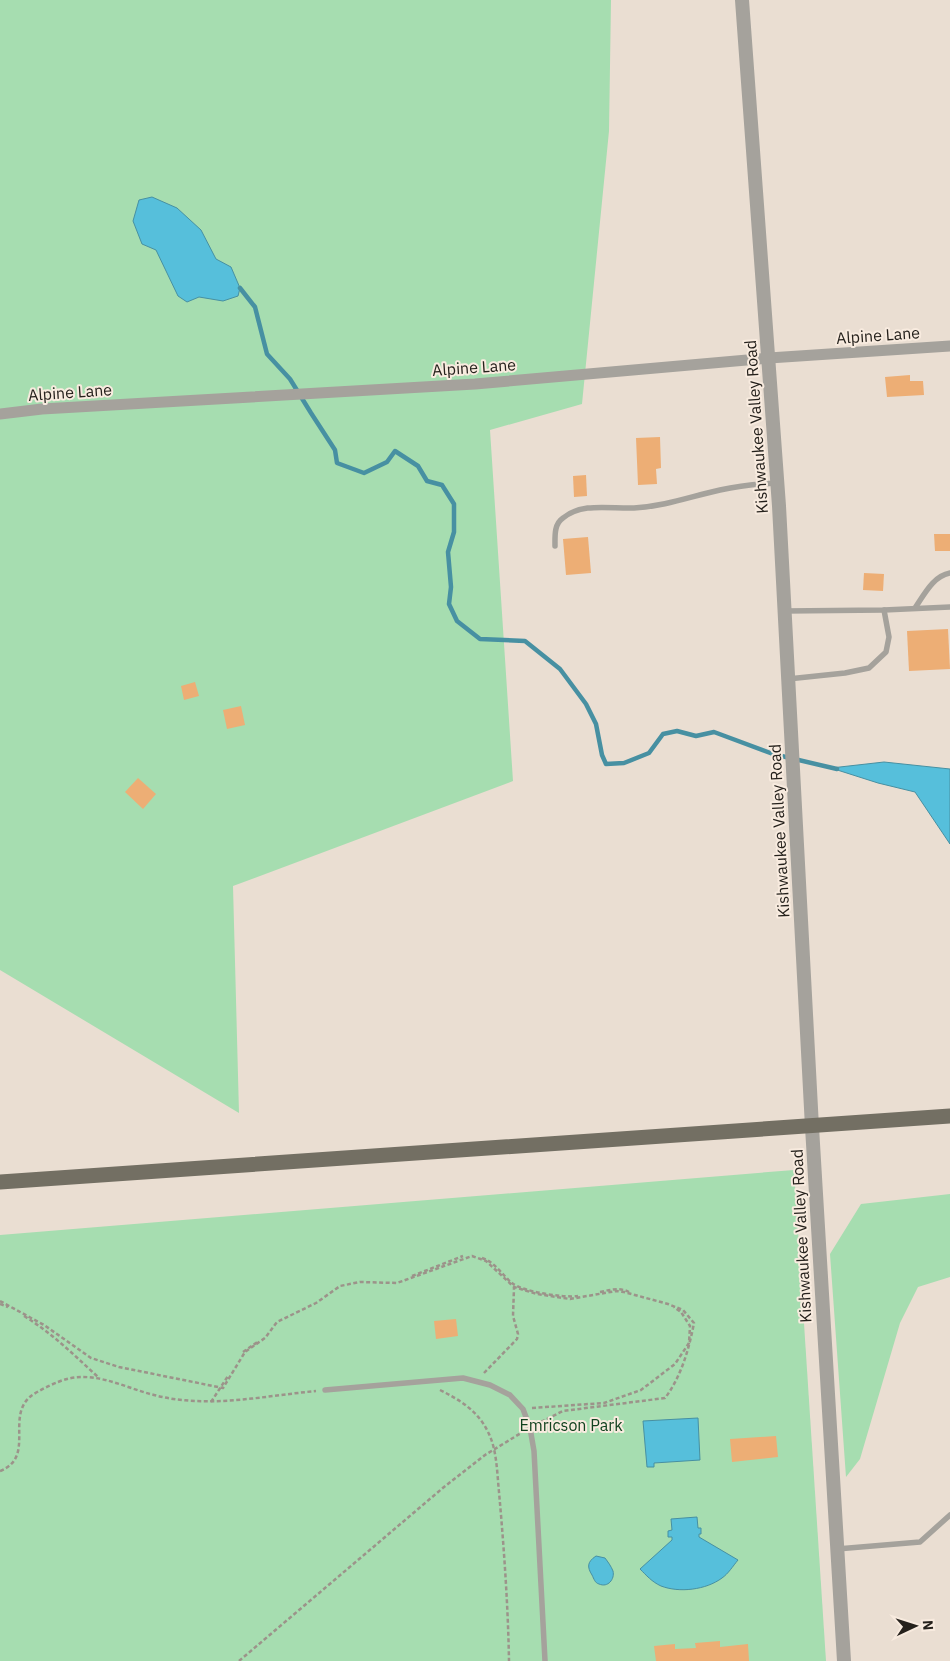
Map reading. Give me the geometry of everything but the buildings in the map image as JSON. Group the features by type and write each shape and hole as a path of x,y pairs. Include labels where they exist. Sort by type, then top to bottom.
{"main road":[{"path":"0,1182 950,1116"}],"street":[{"name":"Kishwaukee Valley Road","path":"742,0 769,358 785,611 812,1127 844,1661"},
{"name":"Alpine Lane","path":"0,414 42,409 475,384 769,358 950,346"}],"lane":[{"path":"555,546 555,531 561,518 572,512 589,508 650,507 737,487 777,483"},
{"path":"915,608 929,586 943,574 950,573"},
{"path":"785,611 950,607"},
{"path":"788,679 845,673 869,668 886,652 889,637 884,610"},
{"path":"325,1390 463,1378 490,1385 510,1395 523,1409 530,1428 534,1451 545,1661"},
{"path":"837,1549 920,1542 950,1515"}],"path":[{"path":"211,1402 245,1350 264,1337 276,1322 315,1302 340,1285 360,1281 396,1281 472,1255 487,1259 514,1284 537,1292 570,1297 615,1288 623,1289 668,1304 681,1312 690,1326 689,1343 675,1364 641,1390 604,1403 523,1409"},
{"path":"477,1382 517,1339 518,1334 514,1316 514,1284"},
{"path":"0,1304 10,1307 43,1327 99,1377"},
{"path":"0,1471 9,1468 17,1459 19,1420 30,1397 59,1381 82,1376 99,1377 155,1396 190,1402 211,1402 325,1390"},
{"path":"424,1382 466,1405 480,1419 489,1433 495,1456 501,1519 508,1602 509,1661"}],"green space":[{"path":"0,0 611,0 609,131 582,404 490,430 513,781 233,886 239,1113 0,970"},
{"name":"Emricson Park","path":"794,1170 826,1661 0,1661 0,1235"},
{"path":"950,1194 950,1277 918,1287 900,1323 860,1459 846,1477 830,1254 861,1204"}],"water":[{"path":"152,197 177,208 201,230 216,259 231,267 240,288 238,296 223,301 199,297 187,302 178,296 156,250 142,244 133,221 139,200"},
{"path":"884,762 950,769 950,844 915,792 878,783 831,768"},
{"path":"698,1418 700,1460 654,1463 654,1467 647,1467 643,1421"},
{"path":"697,1517 698,1528 701,1528 699,1537 738,1560 716,1582 700,1588 684,1590 661,1586 640,1569 672,1540 672,1537 668,1537 668,1531 672,1530 671,1519"},
{"path":"596,1556 605,1558 613,1571 612,1580 608,1584 596,1583 589,1570 589,1563"}],"waterway":[{"path":"240,288 255,307 267,354 290,379 335,450 337,463 364,473 387,462 395,451 418,466 427,481 442,485 454,504 454,532 448,552 451,587 449,604 457,621 480,639 525,641 560,669 586,704 596,724 602,755 606,764 624,763 649,753 663,734 677,731 696,736 714,732 773,754 837,769"}]}
